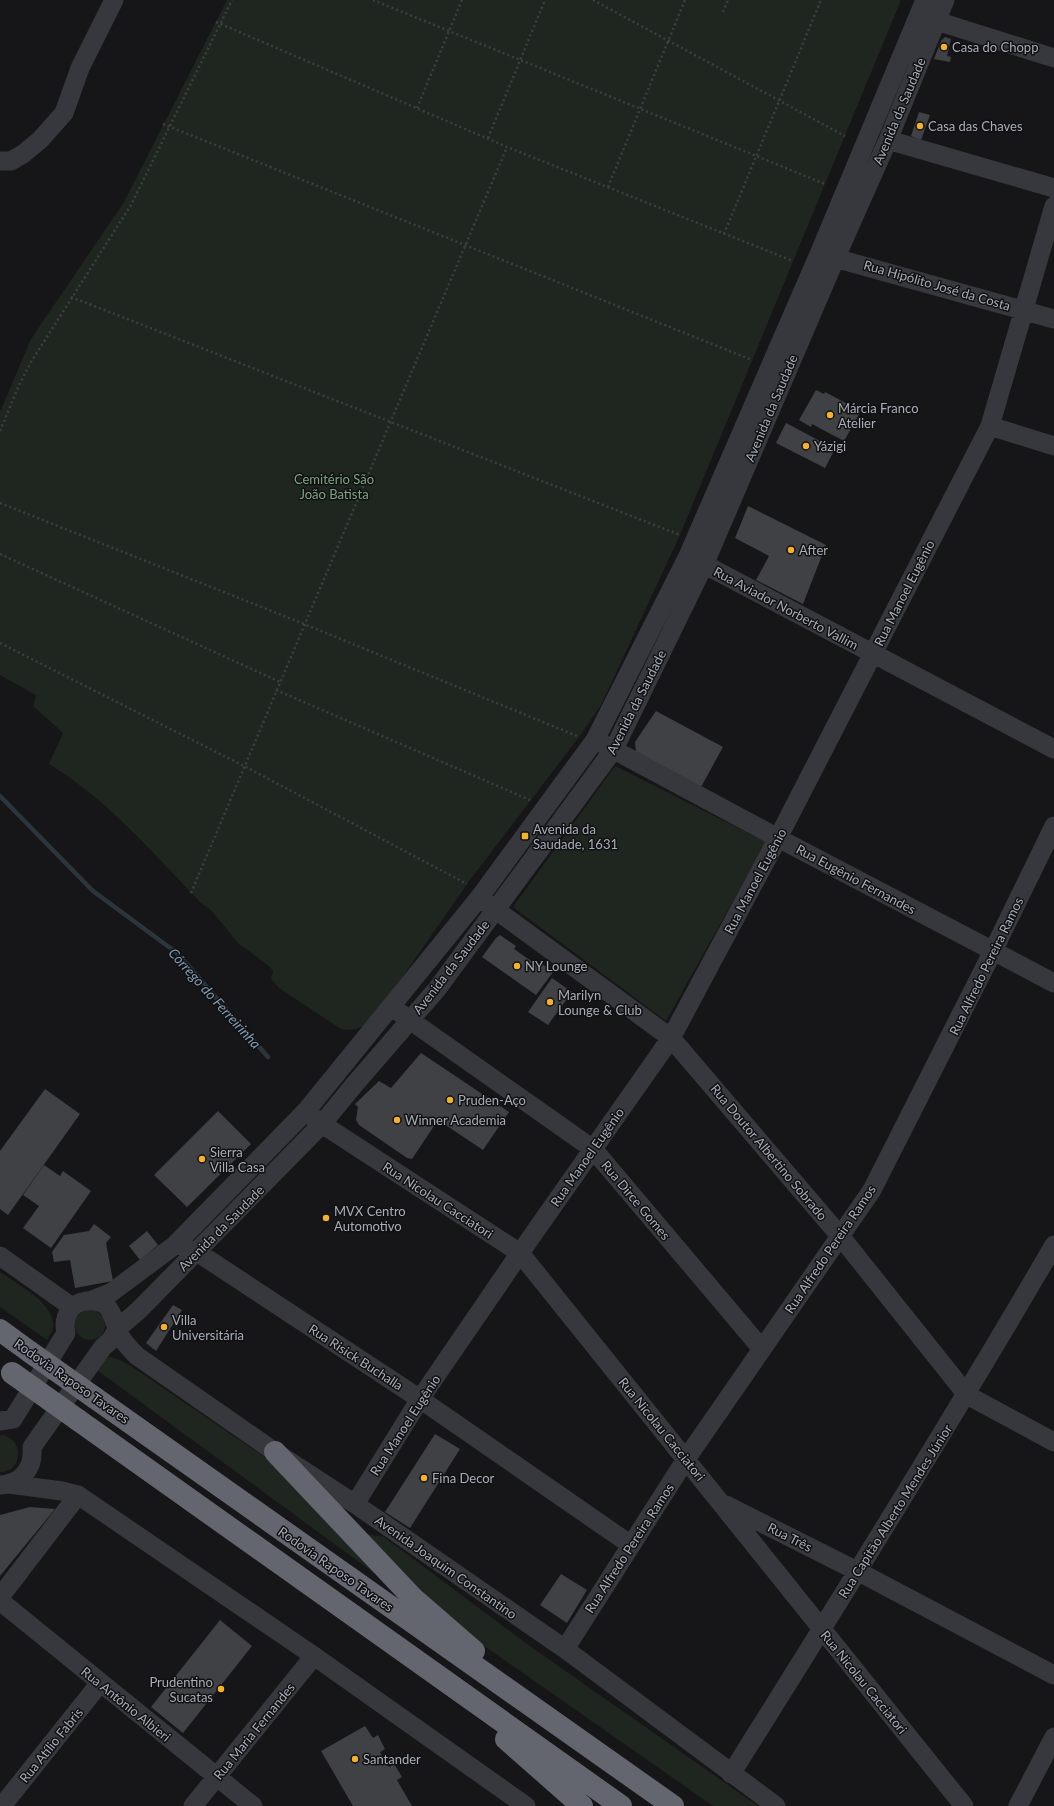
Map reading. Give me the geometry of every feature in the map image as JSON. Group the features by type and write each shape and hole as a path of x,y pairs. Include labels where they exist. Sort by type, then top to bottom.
{"highway":[{"name":"Rodovia Raposo Tavares","path":"0,1330 570,1735 673,1806"},
{"name":"Rodovia Raposo Tavares","path":"6,1369 621,1806"},
{"path":"275,1452 413,1598 570,1735"},
{"path":"418,1662 582,1806"}],"street":[{"path":"0,161 11,161 23,154 40,140 64,113 80,68 114,0"},
{"name":"Avenida da Saudade","path":"5,1485 18,1480 26,1474 33,1456 32,1447 118,1328 139,1310 162,1285 197,1252 322,1124 437,989 614,748 704,565 927,12 945,0"},
{"path":"927,12 1054,58"},
{"name":"Avenida da Saudade","path":"72,1307 81,1302 92,1300 112,1292 175,1246 231,1186 306,1111 480,898 587,739 688,556 828,255 888,140 927,12"},
{"path":"888,140 1054,188"},
{"name":"Rua Manoel Eugênio","path":"355,1504 420,1400 520,1253 672,1038 778,838 990,426 1054,206"},
{"name":"Rua Hipólito José da Costa","path":"828,255 1024,309 1054,319"},
{"path":"990,426 1054,446"},
{"name":"Rua Aviador Norberto Vallim","path":"688,556 1054,749"},
{"name":"Rua Eugênio Fernandes","path":"587,739 614,748 778,838 1054,983"},
{"name":"Rua Alfredo Pereira Ramos","path":"565,1649 686,1459 841,1237 872,1190 994,951 1054,826"},
{"name":"Rua Doutor Albertino Sobrado","path":"480,898 672,1038 841,1237 967,1395 1054,1442"},
{"name":"Rua Dirce Gomes","path":"390,1007 593,1149 762,1349"},
{"name":"Rua Nicolau Cacciatori","path":"306,1111 322,1124 520,1253 964,1806"},
{"path":"231,1186 251,1197"},
{"name":"Rua Risick Buchalla","path":"175,1246 197,1252 420,1400 631,1545"},
{"name":"Rua Capitão Alberto Mendes Júnior","path":"731,1774 859,1572 967,1395 1054,1246"},
{"path":"0,1256 72,1307 66,1320 66,1333 13,1420 0,1421"},
{"name":"Avenida Joaquim Constantino","path":"92,1300 103,1303 110,1309 120,1336 137,1356 275,1452 355,1504 565,1649 776,1806"},
{"path":"5,1485 62,1491 78,1495 314,1656 526,1806"},
{"path":"0,1598 78,1495"},
{"name":"Rua Três","path":"721,1502 1054,1674"},
{"name":"Rua Antônio Albieri","path":"0,1601 253,1806"},
{"name":"Rua Maria Fernandes","path":"193,1806 314,1656"},
{"name":"Rua Atílio Fabris","path":"2,1806 100,1683"},
{"path":"1018,1806 1054,1737"}],"path":[{"path":"0,431 24,374 131,205 232,0"},
{"path":"373,0 825,184"},
{"path":"417,108 462,0"},
{"path":"488,138 545,0"},
{"path":"593,0 845,136"},
{"path":"608,187 685,0"},
{"path":"723,12 728,0"},
{"path":"724,234 821,0"},
{"path":"216,22 507,147 793,261"},
{"path":"164,124 752,360"},
{"path":"191,893 507,147"},
{"path":"72,297 680,536"},
{"path":"0,503 587,739"},
{"path":"0,554 280,682"},
{"path":"0,643 244,766 468,884"},
{"path":"276,690 530,801"}],"green space":[{"name":"Cemitério São João Batista","path":"227,0 901,0 680,535 601,705 579,737 467,884 374,1018 363,1026 351,1030 341,1029 279,988 271,979 273,971 269,966 238,943 211,910 201,903 129,828 71,778 49,764 63,733 33,706 36,695 0,675 0,412 31,339 124,202"},
{"path":"615,766 766,842 666,1021 513,907"},
{"path":"0,1272 34,1296 49,1311 53,1320 53,1329 47,1340 0,1307"},
{"path":"90,1310 101,1314 105,1325 101,1336 90,1340 79,1336 75,1325 79,1314"},
{"path":"111,1357 131,1366 269,1460 396,1589 94,1368 101,1358"},
{"path":"0,1435 8,1437 14,1441 18,1454 17,1461 14,1466 8,1470 0,1472"},
{"path":"361,1533 384,1537 527,1644 758,1806 713,1806 473,1638 420,1591"}],"building":[{"name":"Casa do Chopp","path":"945,37 951,39 947,56 951,57 950,62 934,59 941,41"},
{"name":"Casa das Chaves","path":"919,112 930,115 921,140 911,136"},
{"name":"Márcia Franco Atelier","path":"816,390 824,394 825,392 861,411 844,441 812,424 811,427 799,420"},
{"name":"Yázigi","path":"786,423 835,449 825,468 776,443"},
{"name":"After","path":"748,506 826,545 803,604 756,580 769,556 735,538"},
{"path":"656,711 723,747 701,787 636,752 635,742"},
{"name":"NY Lounge","path":"500,935 516,946 514,949 540,967 542,964 553,972 536,995 482,957"},
{"name":"Marilyn Lounge & Club","path":"552,978 572,992 548,1025 528,1012"},
{"path":"421,1053 509,1112 483,1150 438,1120 412,1159 407,1158 359,1125 356,1120 358,1107 355,1104 379,1081 391,1088"},
{"path":"45,1089 80,1114 8,1215 0,1209 0,1151"},
{"name":"Sierra Villa Casa","path":"218,1111 251,1144 187,1207 154,1175"},
{"path":"44,1165 60,1176 63,1171 91,1191 51,1248 23,1228 39,1206 23,1195"},
{"path":"94,1224 111,1237 106,1243 113,1281 75,1288 70,1260 54,1262 52,1252 64,1235 89,1231"},
{"path":"147,1231 158,1245 140,1260 129,1246"},
{"name":"Villa Universitária","path":"173,1305 182,1310 156,1351 146,1343"},
{"name":"Fina Decor","path":"435,1434 460,1449 410,1528 385,1512"},
{"path":"30,1507 55,1509 0,1576 0,1515"},
{"path":"561,1574 587,1590 567,1623 540,1605"},
{"path":"220,1620 252,1646 183,1733 151,1707"},
{"name":"Santander","path":"365,1726 373,1738 378,1735 385,1749 380,1752 389,1767 394,1764 402,1777 397,1780 412,1806 353,1806 321,1751"}],"waterway":[{"name":"Córrego do Ferreirinha","path":"0,796 93,891 177,953 268,1057"}],"place":[{"name":"Casa do Chopp","path":"944,47"},
{"name":"Casa das Chaves","path":"920,126"},
{"name":"Márcia Franco Atelier","path":"830,415"},
{"name":"Yázigi","path":"806,446"},
{"name":"After","path":"791,550"},
{"name":"Avenida da Saudade, 1631","path":"525,836"},
{"name":"NY Lounge","path":"517,966"},
{"name":"Marilyn Lounge & Club","path":"550,1002"},
{"name":"Pruden-Aço","path":"450,1100"},
{"name":"Winner Academia","path":"397,1120"},
{"name":"Sierra Villa Casa","path":"202,1159"},
{"name":"MVX Centro Automotivo","path":"326,1218"},
{"name":"Villa Universitária","path":"164,1327"},
{"name":"Fina Decor","path":"424,1478"},
{"name":"Prudentino Sucatas","path":"221,1689"},
{"name":"Santander","path":"355,1759"}]}
